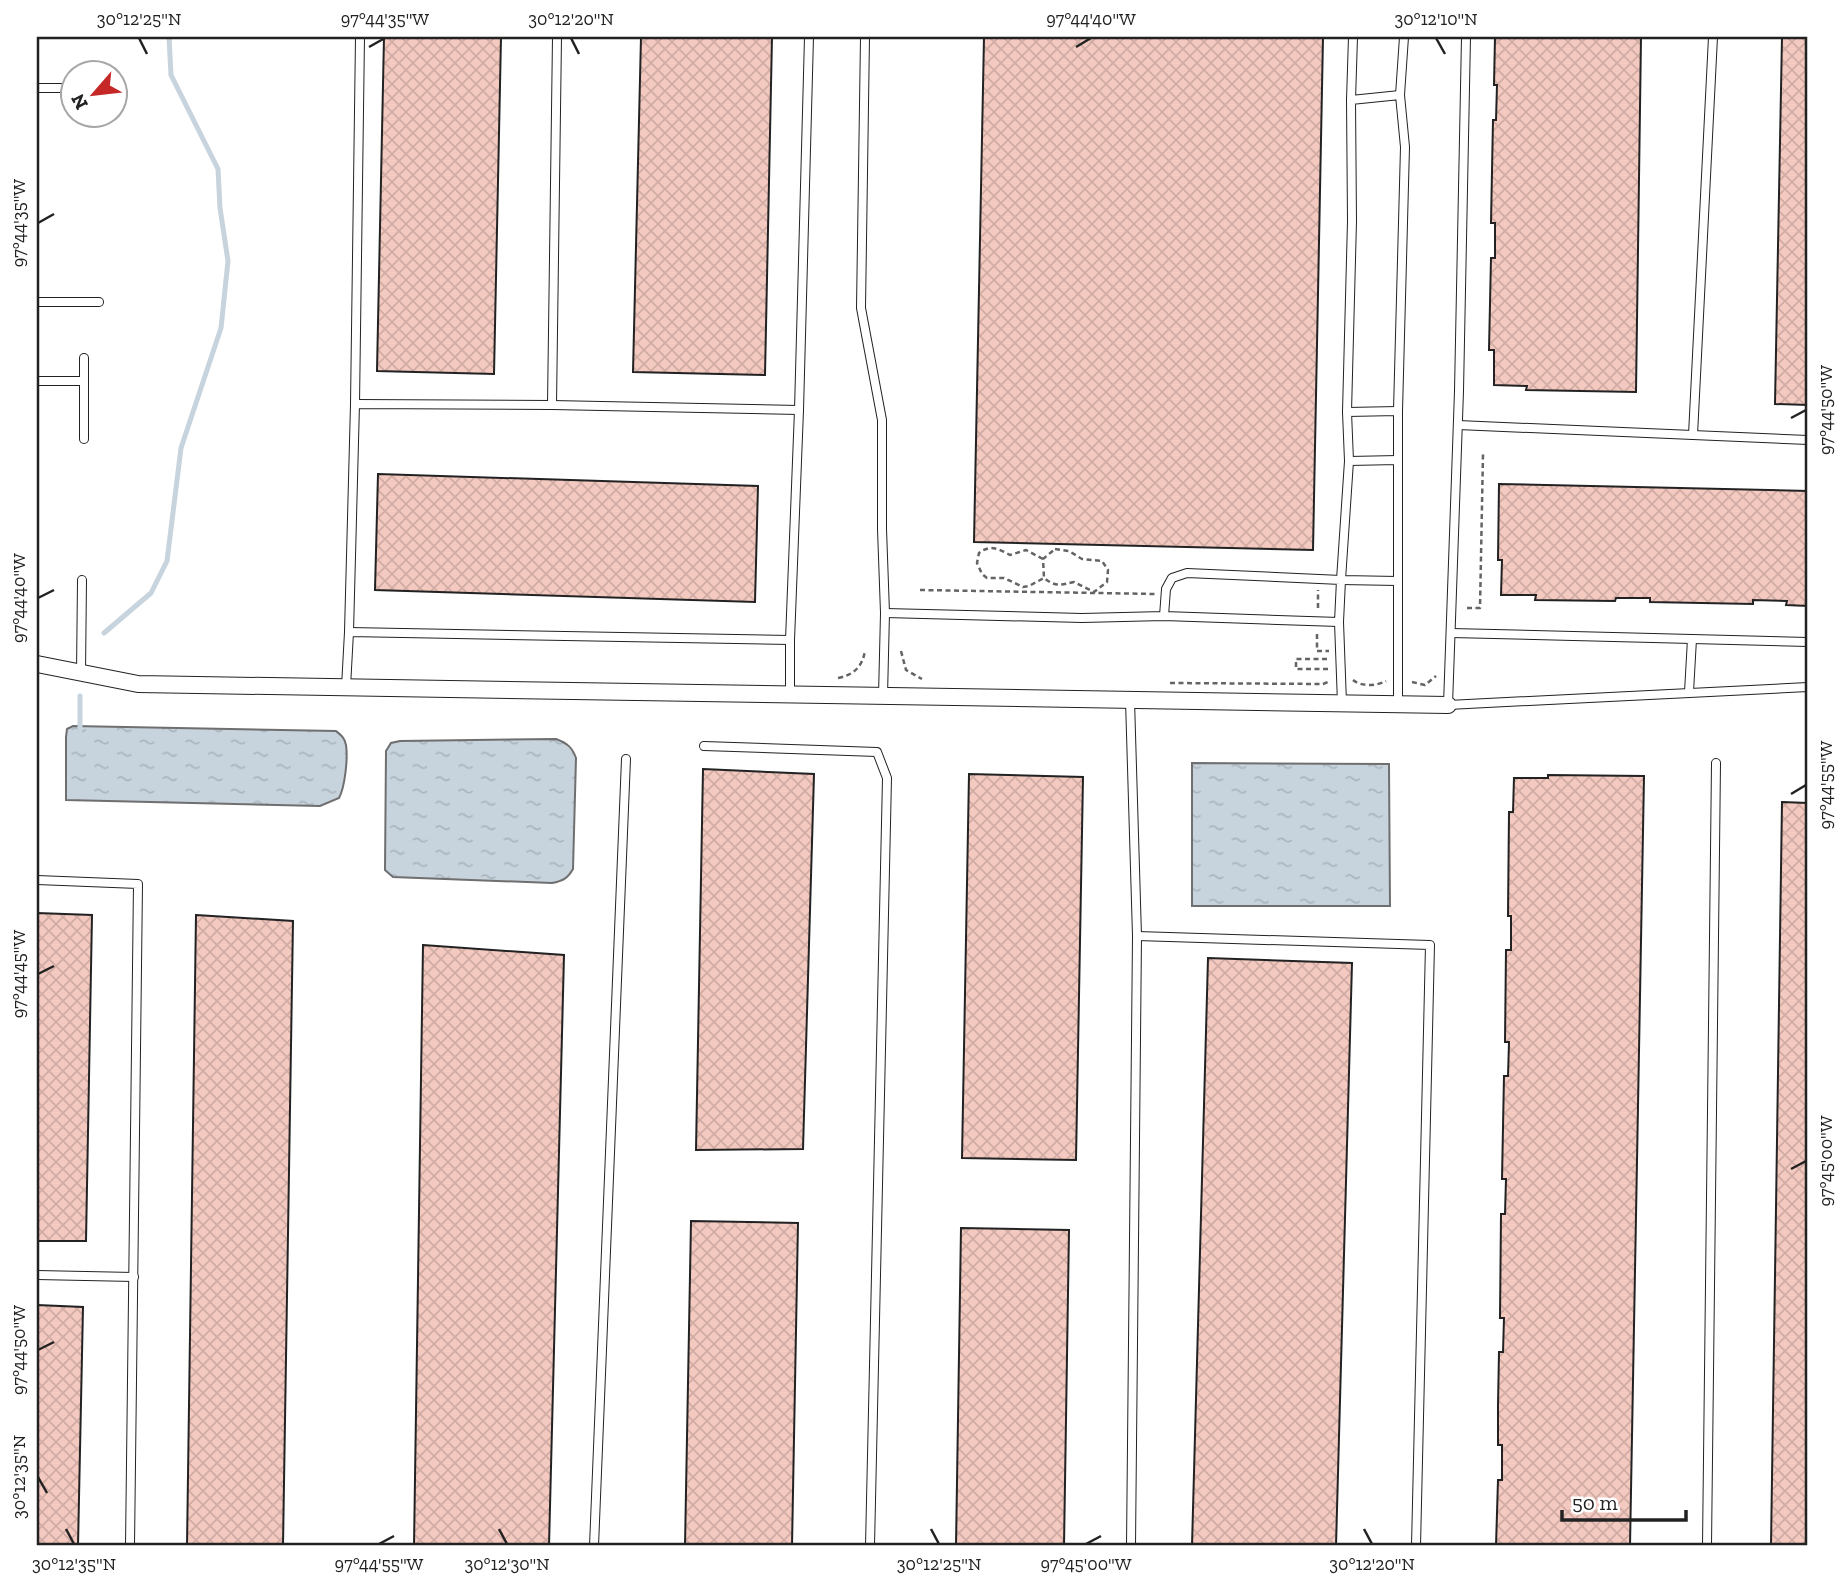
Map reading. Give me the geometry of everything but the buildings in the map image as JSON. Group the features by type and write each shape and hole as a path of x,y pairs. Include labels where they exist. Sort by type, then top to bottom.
{"street":[{"path":"37,664 138,684 1448,705"}],"lane":[{"path":"346,687 355,404 360,37"},
{"path":"552,405 557,37"},
{"path":"790,694 809,37"},
{"path":"865,37 861,308 883,420 883,696"},
{"path":"1342,703 1339,622 1349,461 1347,412 1353,37"},
{"path":"1398,704 1398,411 1405,147 1400,95 1405,37"},
{"path":"1466,37 1458,425 1448,705 1808,687"},
{"path":"1693,435 1713,37"},
{"path":"37,88 60,88"},
{"path":"1351,100 1400,95"},
{"path":"37,302 99,303"},
{"path":"84,358 84,439"},
{"path":"37,381 84,381"},
{"path":"355,404 799,410"},
{"path":"1347,412 1398,411"},
{"path":"1458,425 1808,440"},
{"path":"1349,461 1398,460"},
{"path":"1164,616 1166,589 1172,578 1187,573 1398,580"},
{"path":"81,673 82,580"},
{"path":"885,613 1082,618 1164,616 1339,622"},
{"path":"349,632 790,640"},
{"path":"1451,633 1808,642"},
{"path":"1689,692 1692,639"},
{"path":"1130,700 1137,936 1131,1546"},
{"path":"704,746 877,752 887,778 870,1546"},
{"path":"594,1546 626,759"},
{"path":"1707,1546 1716,763"},
{"path":"37,880 138,884 130,1546"},
{"path":"1137,936 1430,945 1416,1546"},
{"path":"37,1275 134,1277"}],"path":[{"path":"1467,607 1480,608 1483,453"},
{"path":"1043,559 1026,550 1010,555 997,548 989,548 979,553 976,563 982,574 988,578 1004,578 1023,587 1044,578"},
{"path":"1044,578 1043,559 1049,552 1062,550 1082,559 1102,561 1106,564 1109,577 1103,586 1094,592"},
{"path":"1044,578 1056,585 1074,582 1094,592"},
{"path":"1318,587 1318,610"},
{"path":"920,590 1155,594"},
{"path":"1167,683 1324,684 1334,676 1333,669 1296,668 1296,659 1329,659 1329,651 1317,650 1317,631"},
{"path":"832,678 845,677 855,671 862,663 865,650"},
{"path":"901,651 906,670 921,679"},
{"path":"1409,679 1412,683 1424,685 1432,681 1437,673"},
{"path":"1352,676 1355,682 1362,684 1380,684 1387,681 1389,676"}],"water":[{"path":"73,726 336,731 346,745 343,787 339,798 320,806 66,800 66,737 67,729"},
{"path":"556,739 569,746 576,758 573,869 567,877 552,883 393,877 385,870 386,751 391,743"},
{"path":"1192,763 1389,764 1390,906 1192,906"}],"waterway":[{"path":"104,633 151,593 167,561 181,448 221,328 228,261 220,208 218,169 171,75 169,37"},
{"path":"80,696 80,731"}]}
